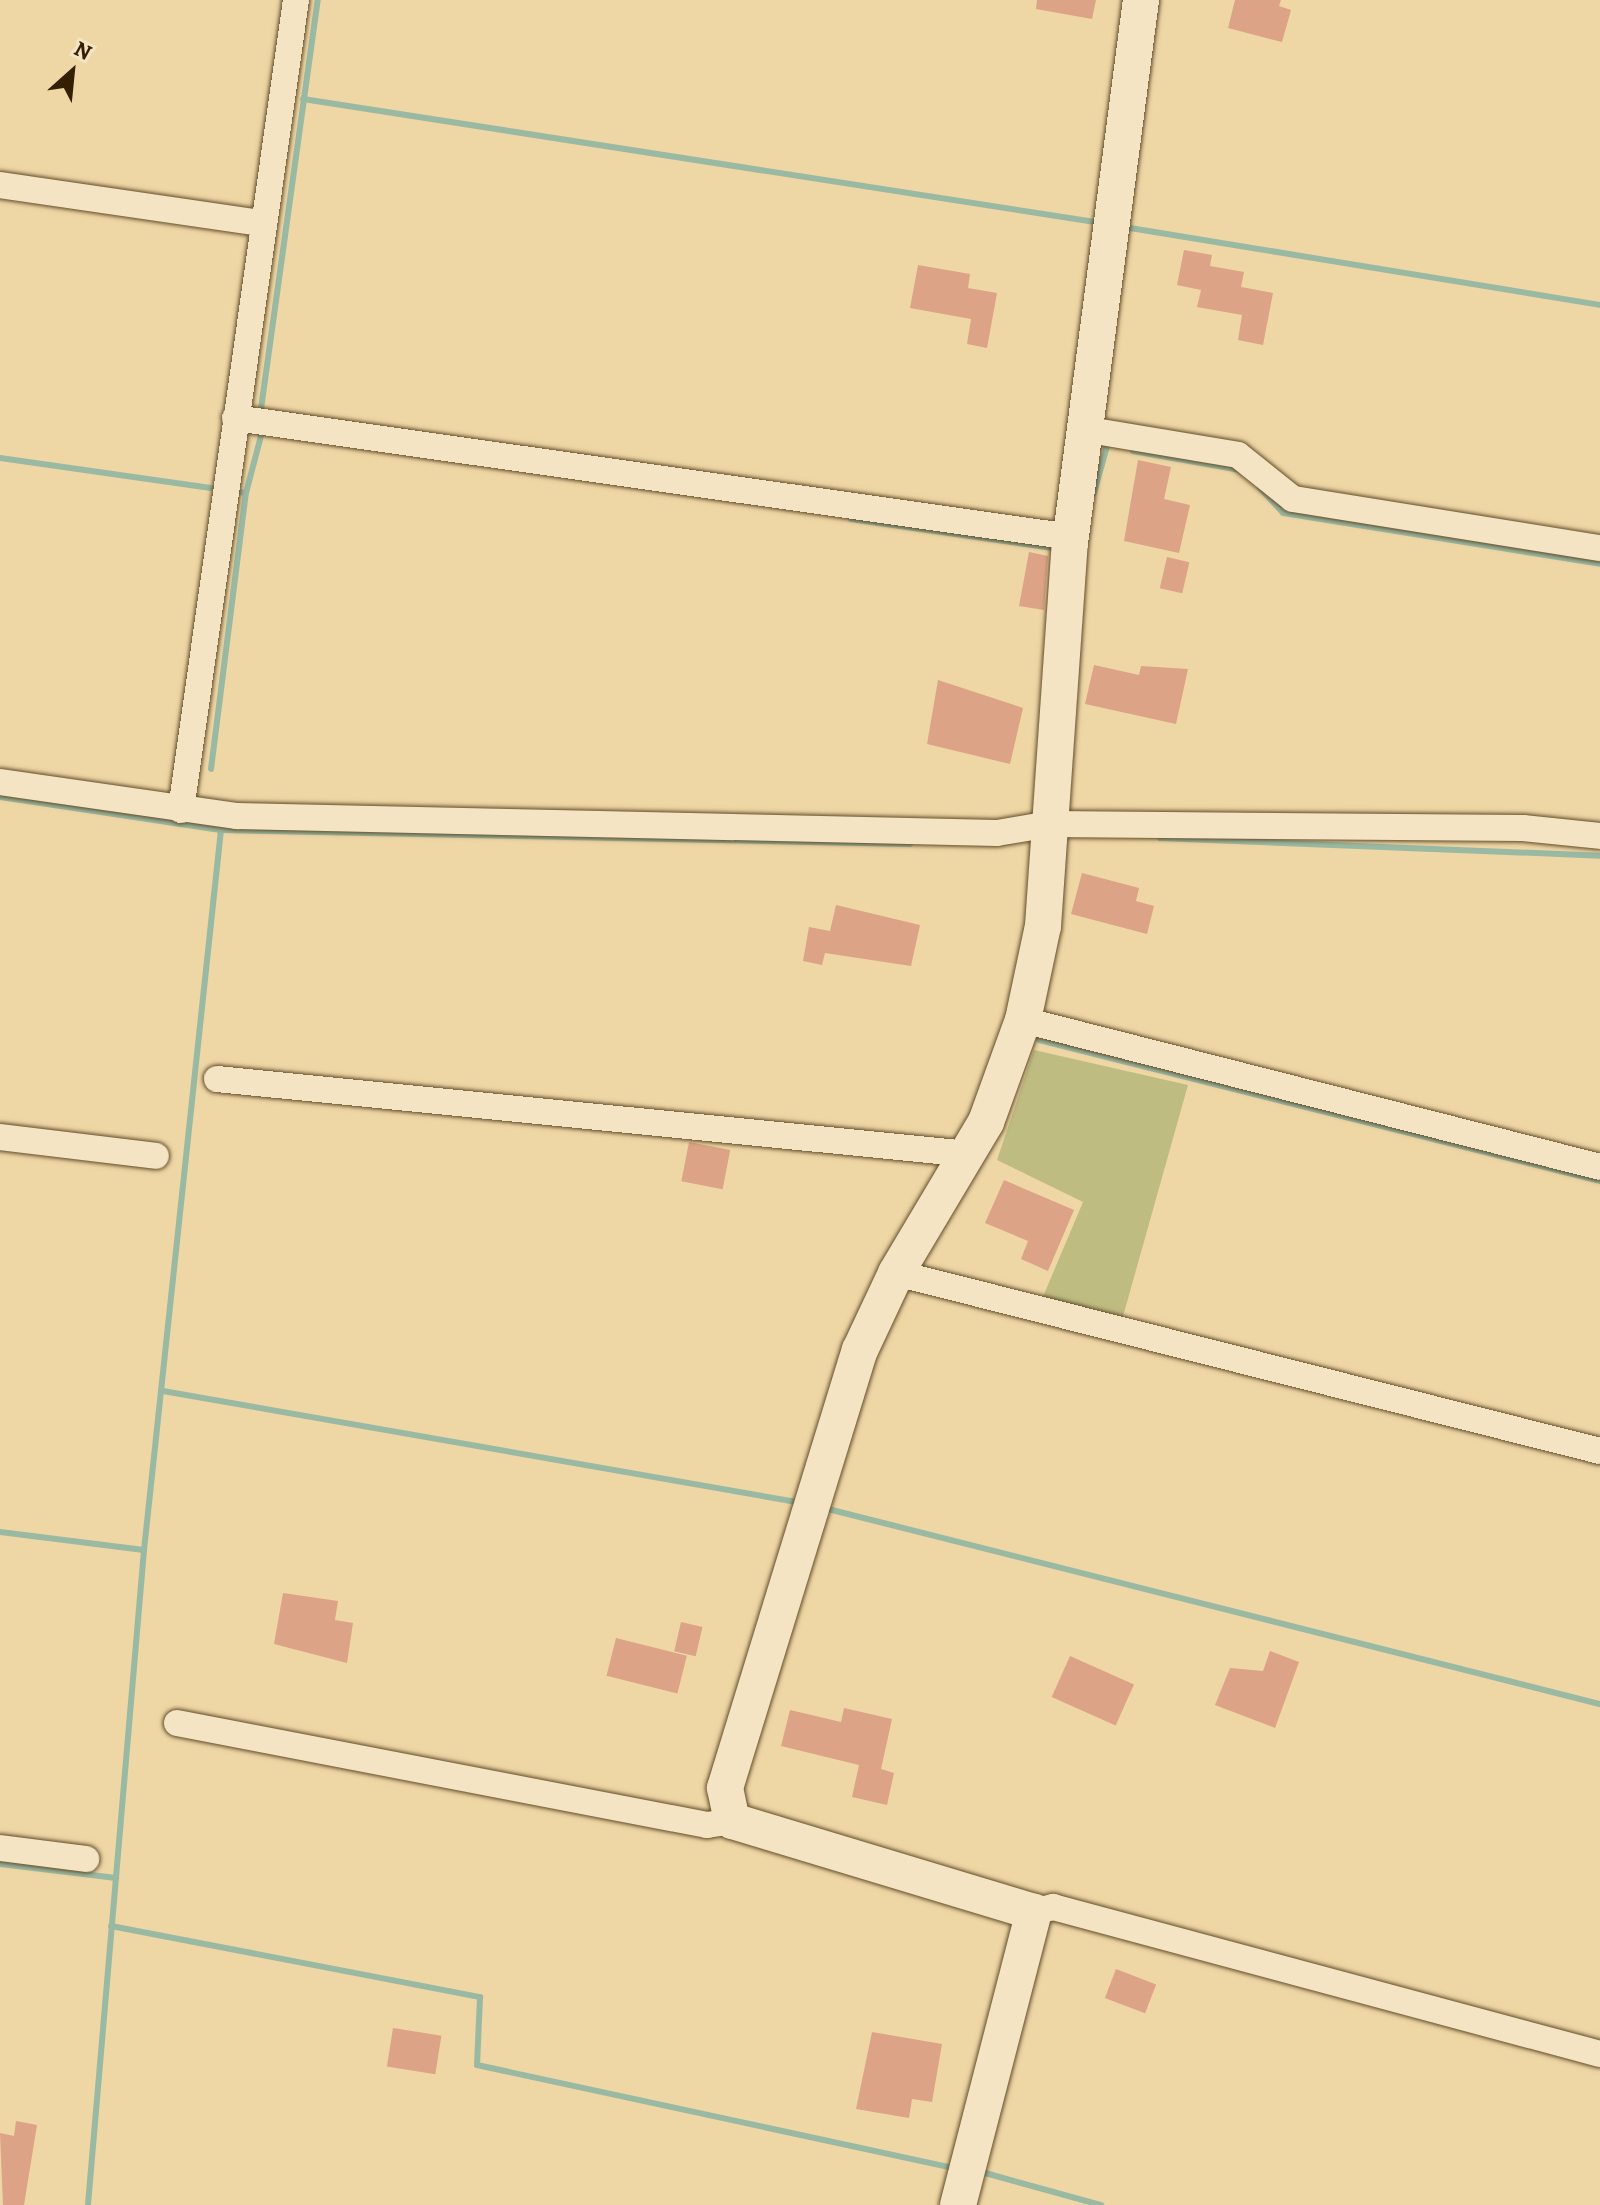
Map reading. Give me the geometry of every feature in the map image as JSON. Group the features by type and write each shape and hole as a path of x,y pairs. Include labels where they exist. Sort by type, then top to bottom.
{"street":[{"path":"181,810 251,420 262,223 296,0"},
{"path":"732,1821 725,1788 860,1350 896,1273 969,1154 1023,1020 1043,926 1070,546 1141,0"},
{"path":"0,185 262,223"},
{"path":"251,420 1070,546"},
{"path":"1083,429 1238,455 1293,499 1600,548"},
{"path":"0,782 181,810 1050,834 1523,828 1600,836"},
{"path":"1023,1020 1600,1167"},
{"path":"217,1079 969,1154"},
{"path":"0,1137 156,1156"},
{"path":"896,1273 1600,1451"},
{"path":"177,1723 707,1825 732,1821 1034,1912 1053,1907 1600,2054"},
{"path":"0,1848 86,1859"},
{"path":"964,2181 1034,1912"}],"shaded area":[{"path":"1034,1050 1188,1085 1122,1320 1042,1299 1083,1202 997,1160"}],"building":[{"path":"1037,0 1096,0 1092,19 1036,9"},
{"path":"1235,0 1281,0 1279,6 1291,10 1282,42 1228,28"},
{"path":"1184,250 1212,255 1210,266 1244,272 1241,287 1273,293 1263,345 1238,340 1242,315 1197,307 1201,290 1177,285"},
{"path":"918,265 970,274 968,288 997,293 987,348 967,344 971,319 910,308"},
{"path":"1138,460 1171,467 1164,499 1190,505 1179,553 1124,541"},
{"path":"1029,552 1048,556 1044,610 1019,606"},
{"path":"1167,557 1189,562 1182,593 1160,588"},
{"path":"1094,665 1139,675 1141,666 1188,669 1176,724 1085,704"},
{"path":"938,680 1023,708 1010,764 927,744"},
{"path":"1082,873 1139,888 1136,901 1154,906 1147,934 1071,914"},
{"path":"836,905 920,925 911,966 825,953 822,965 803,961 809,927 830,931"},
{"path":"689,1142 730,1150 723,1189 681,1181"},
{"path":"1004,1180 1074,1210 1048,1271 1021,1259 1028,1241 985,1223"},
{"path":"283,1593 338,1601 335,1620 353,1623 347,1663 274,1644"},
{"path":"681,1622 702,1627 696,1656 674,1651"},
{"path":"616,1638 687,1656 677,1694 607,1676"},
{"path":"1270,1651 1299,1662 1275,1728 1215,1705 1230,1668 1263,1671"},
{"path":"1070,1656 1134,1684 1116,1726 1052,1697"},
{"path":"844,1708 892,1719 881,1769 894,1773 887,1805 852,1797 859,1765 781,1746 790,1710 841,1722"},
{"path":"1116,1969 1156,1984 1145,2013 1105,1998"},
{"path":"393,2028 441,2036 435,2074 387,2067"},
{"path":"872,2032 942,2044 932,2102 912,2099 909,2118 856,2109"},
{"path":"16,2121 37,2125 24,2205 3,2205 0,2133 14,2136"}],"waterway":[{"path":"260,416 318,0"},
{"path":"303,99 1101,223"},
{"path":"1124,227 1600,305"},
{"path":"238,492 246,493 262,432"},
{"path":"1094,493 1107,446"},
{"path":"1133,451 1240,470"},
{"path":"0,458 211,488"},
{"path":"1260,488 1283,513 1600,564"},
{"path":"211,769 246,493"},
{"path":"851,519 1058,549"},
{"path":"0,797 221,830 910,844"},
{"path":"144,1550 221,830"},
{"path":"1160,838 1600,856"},
{"path":"1039,1040 1600,1181"},
{"path":"163,1391 802,1503"},
{"path":"824,1508 1600,1704"},
{"path":"0,1532 144,1550 88,2205"},
{"path":"0,1864 116,1878"},
{"path":"111,1926 480,1997 477,2065 955,2168"},
{"path":"978,2171 1101,2205"}]}
